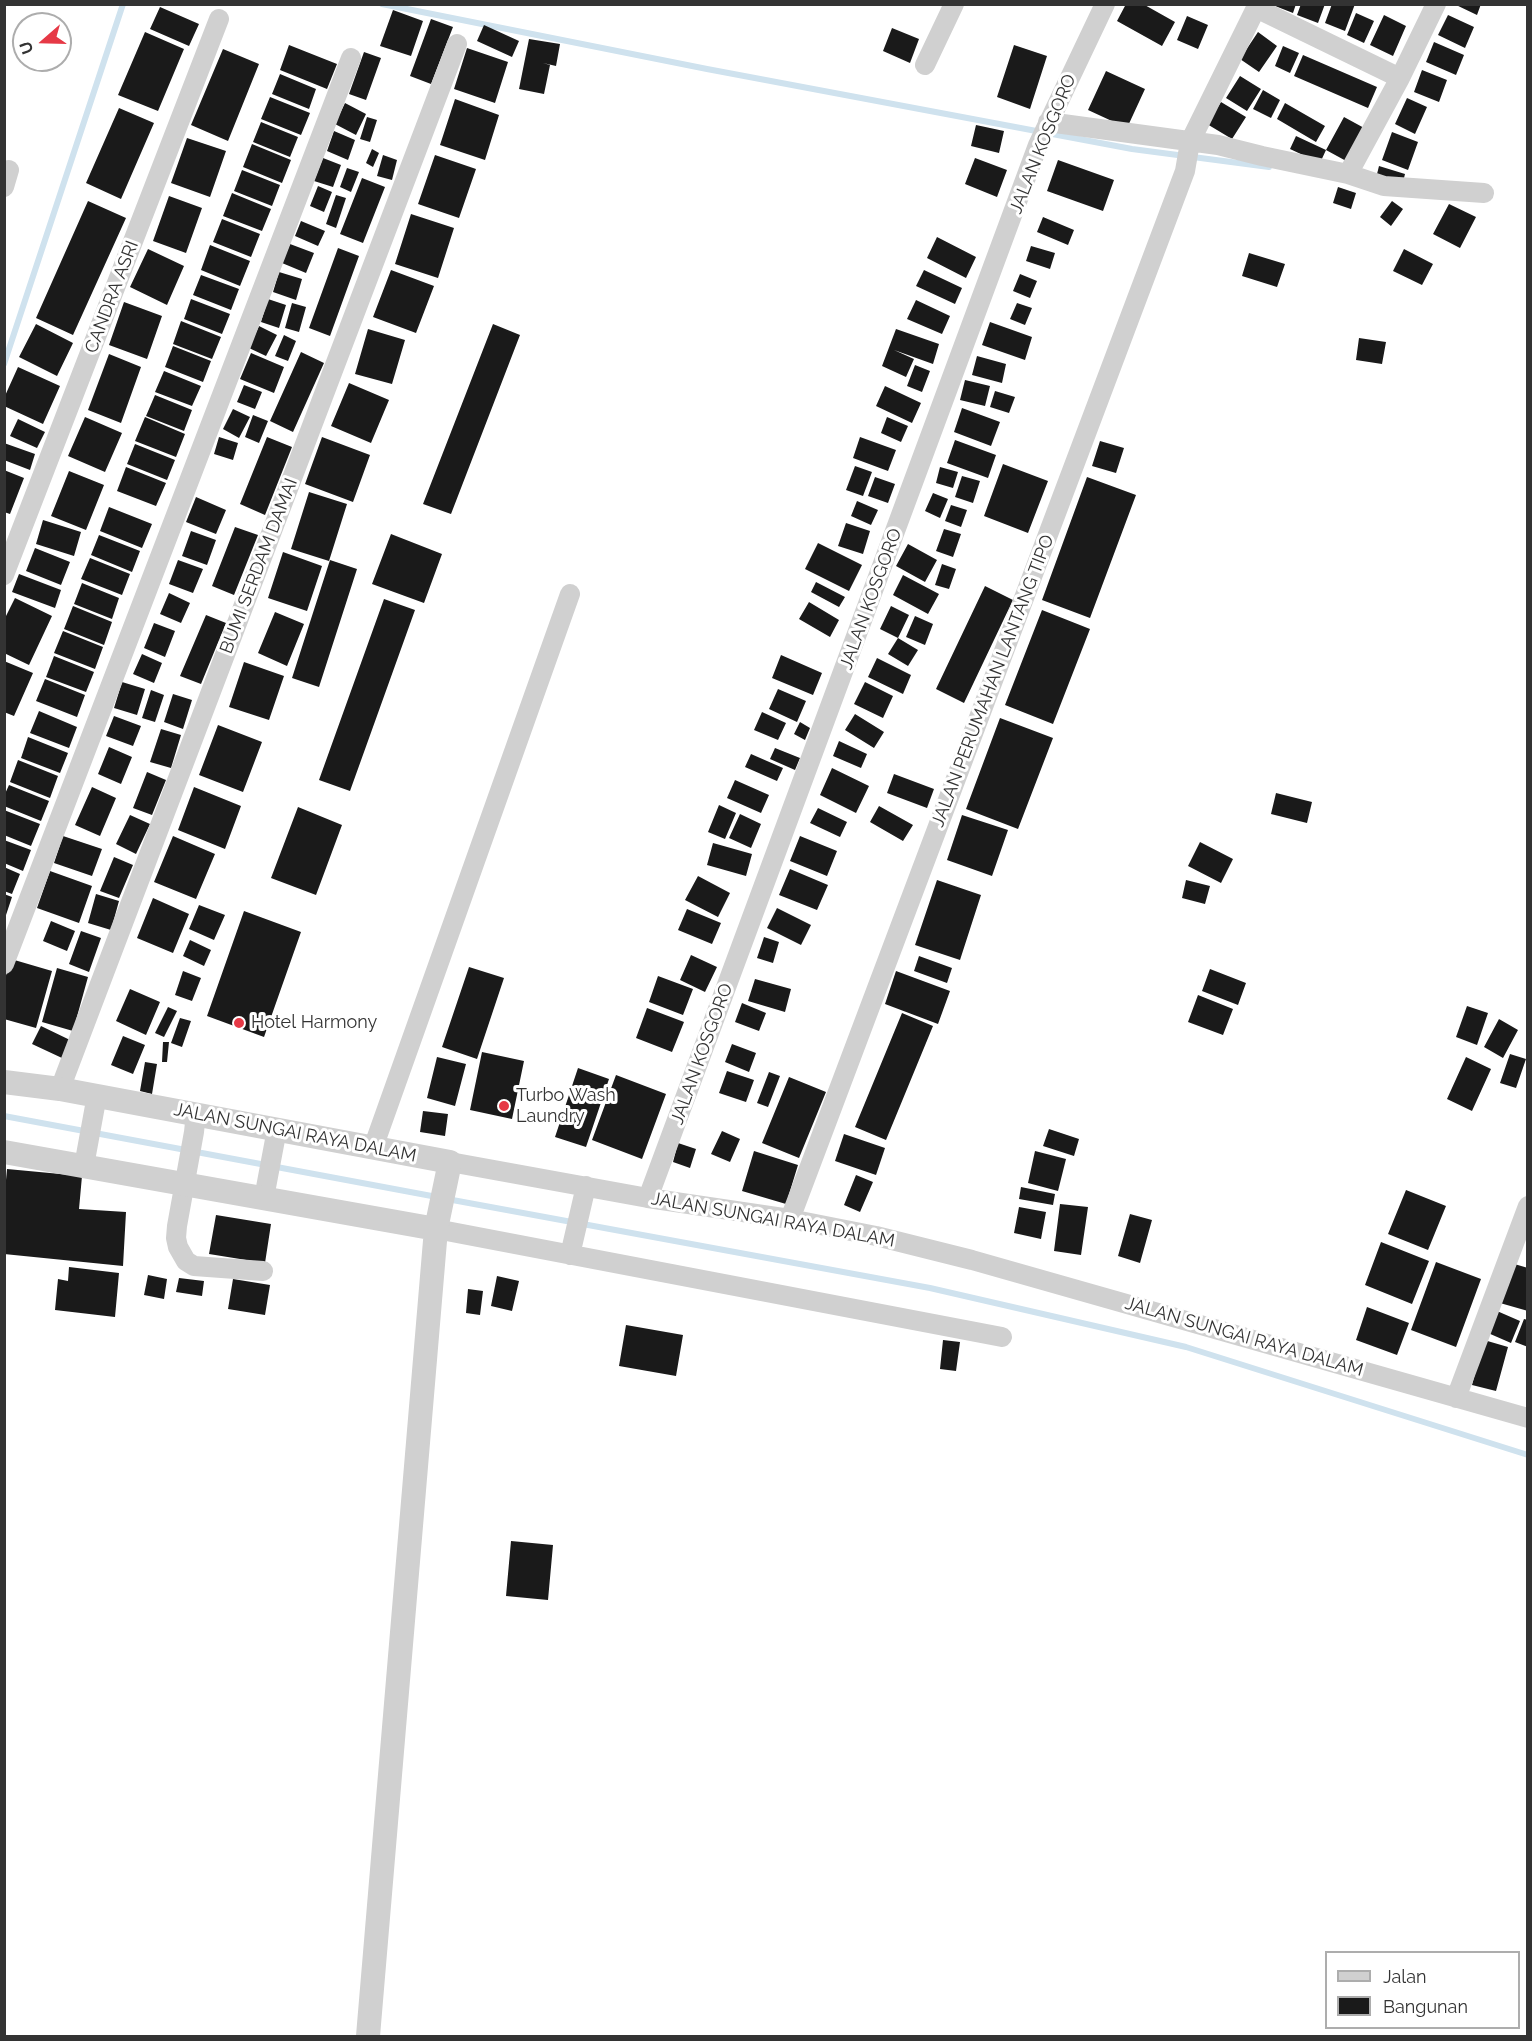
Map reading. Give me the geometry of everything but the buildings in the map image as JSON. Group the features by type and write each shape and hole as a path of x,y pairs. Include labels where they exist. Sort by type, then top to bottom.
{"street":[{"path":"925,65 954,4"},
{"name":"JALAN KOSGORO","path":"648,1198 1038,146 1105,4"},
{"path":"1348,174 1400,78 1436,4"},
{"path":"1257,6 1400,78"},
{"name":"JALAN PERUMAHAN LANTANG TIPO","path":"790,1219 1185,171 1190,142 1257,6"},
{"name":"CANDRA ASRI","path":"4,574 219,19"},
{"name":"BUMI SERDAM DAMAI","path":"60,1089 457,44"},
{"path":"4,964 351,58"},
{"path":"1048,123 1218,145 1348,174 1384,186 1484,193"},
{"path":"373,1148 570,594"},
{"name":"JALAN SUNGAI RAYA DALAM","path":"4,1082 60,1089 95,1104 275,1139 373,1148 448,1169 584,1193 648,1198 790,1219 876,1236 972,1260 1527,1419"},
{"path":"85,1160 95,1104"},
{"path":"195,1123 176,1238 178,1247 186,1261 194,1266 263,1270"},
{"path":"265,1195 275,1139"},
{"path":"4,1152 85,1160 265,1195 437,1221 571,1251 1002,1337"},
{"path":"368,2037 437,1221 448,1169"},
{"path":"571,1251 584,1193"},
{"path":"1456,1398 1527,1206"}],"waterway":[{"path":"4,364 123,4"},
{"path":"382,4 707,69 1132,149 1269,167"},
{"path":"4,1116 437,1197"},
{"path":"447,1199 930,1288 1186,1347 1528,1455"}],"place":[{"name":"Hotel Harmony","path":"239,1023"},
{"name":"Turbo Wash Laundry","path":"504,1106"}]}
